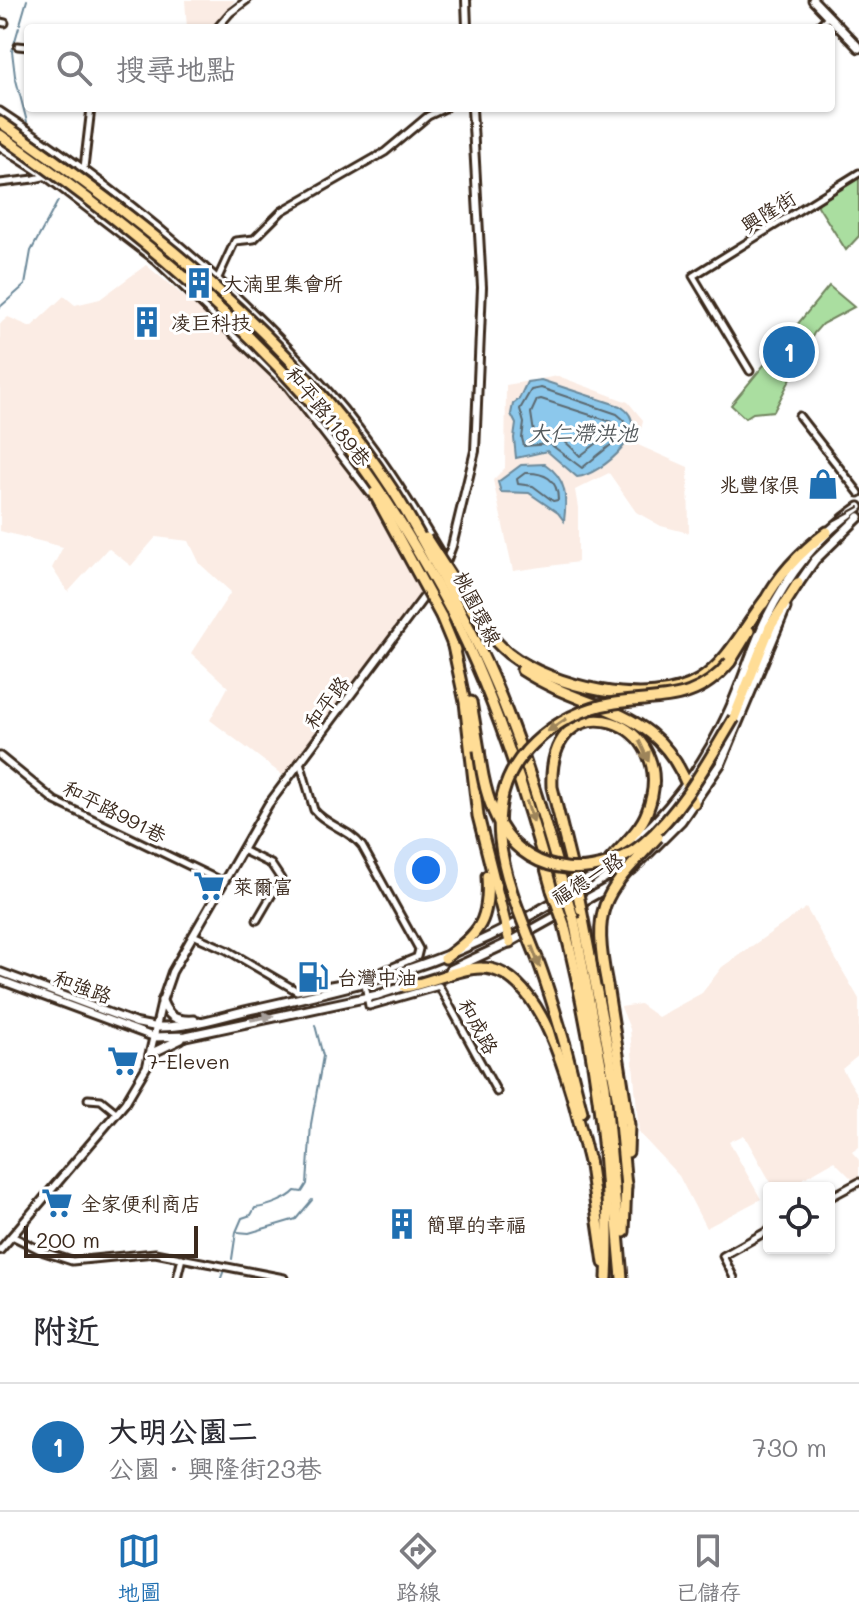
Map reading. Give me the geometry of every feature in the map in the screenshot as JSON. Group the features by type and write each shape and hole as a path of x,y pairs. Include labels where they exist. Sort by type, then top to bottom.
{"highway":[{"path":"0,122 90,185 211,285 271,342 323,397 392,489 442,560 457,605 507,658 531,676 631,718 647,728 674,756 694,803"},
{"name":"桃園環線","path":"0,135 83,194 204,294 263,349 354,455 457,605 477,640 523,754 563,885 601,1135 609,1238 606,1278"},
{"path":"354,455 441,616 467,683 482,772 493,811 502,829 522,851 542,864 556,867 595,868 620,860 644,843 668,819 699,776 734,718"},
{"path":"457,605 493,639 532,669 586,689 643,693 686,687 709,673 728,653 789,566 827,532"},
{"path":"622,1263 629,1125 599,938 604,906 615,882 673,821 707,774 721,750 770,627 798,583"},
{"path":"606,1278 580,1097 546,982 504,871 499,822 505,788 519,760 560,721 591,708 614,703 675,698 704,687 717,678 730,662 765,600"},
{"name":"桃園環線","path":"457,605 466,640 514,764 552,890 569,922 603,1072 622,1278"},
{"path":"453,646 465,702 472,777 484,844 510,942"},
{"path":"610,860 646,815 651,798 651,768 642,743 627,728 616,722 591,720 580,724 562,741 551,774 575,879 618,1101 626,1187"},
{"path":"445,958 478,932 484,920 487,897 484,844"},
{"path":"405,987 483,968 505,973 514,980 524,990 553,1041 568,1081 589,1162"}],"main road":[{"path":"813,0 859,48"},
{"name":"福德一路","path":"156,1027 194,1025 445,958 505,930 586,882 632,843 687,781 727,715 766,619 784,587 827,532 859,507"},
{"name":"福德一路","path":"154,1037 186,1036 405,987 510,942 613,885 651,853 708,783 721,763 798,583 830,544 859,517"},
{"path":"696,768 694,779 708,783"},
{"path":"162,1001 167,1013 179,1020 232,1014"},
{"path":"150,1054 186,1036"}],"street":[{"path":"220,24 247,0"},
{"path":"466,0 467,24"},
{"path":"820,24 829,16"},
{"path":"18,46 24,47"},
{"name":"和平路1189巷","path":"0,111 84,168 151,220 252,311 330,393 405,493 447,563"},
{"path":"0,183 84,168 91,112"},
{"path":"217,280 235,241 254,239 282,211 385,152 436,112"},
{"name":"和平路","path":"0,1250 138,1084 150,1054 172,972 268,805 429,592 447,563 475,451 482,287 472,112"},
{"name":"和平路1189巷","path":"0,147 66,191 156,261 288,387 369,491 429,592"},
{"name":"興隆街","path":"750,371 693,276 859,173"},
{"path":"135,245 151,220"},
{"path":"799,416 859,493"},
{"name":"和平路991巷","path":"0,756 55,801 223,882"},
{"path":"193,935 297,991 364,982 417,957 419,949 362,846 353,834 318,816 314,810 300,761"},
{"path":"242,850 271,864 281,879 257,920"},
{"name":"和強路","path":"0,972 136,1023 156,1027"},
{"name":"和強路","path":"0,980 154,1037"},
{"path":"364,982 367,997"},
{"name":"和成路","path":"367,997 369,1006 439,986 497,1092"},
{"path":"88,1099 101,1100 117,1113"},
{"path":"835,1195 859,1182"},
{"path":"734,1278 723,1256 763,1233"},
{"path":"12,1236 44,1252 72,1261 88,1262 140,1253 284,1278"},
{"path":"177,1278 182,1258"}],"shaded area":[{"path":"185,0 235,0 214,24 187,24"},
{"path":"146,265 250,351 351,467 424,594 285,777 210,720 228,687 191,653 231,592 200,564 189,541 156,537 131,566 108,548 68,592 52,568 63,547 0,531 0,324 8,317 31,327 64,296 75,305 100,299"},
{"name":"大仁滯洪池","path":"558,376 628,402 643,420 638,445 688,467 689,533 661,526 636,512 609,473 575,490 578,562 513,571 493,480 505,468 506,385"},
{"path":"806,908 859,999 859,1055 842,1069 859,1097 859,1147 852,1152 859,1160 859,1179 854,1181 834,1161 797,1182 771,1182 744,1135 729,1142 761,1199 706,1228 679,1176 639,1133 630,1029 621,1007 640,1004 658,1017 702,993 722,967"}],"green space":[{"path":"859,176 859,236 846,250 818,206 819,201"},
{"path":"829,286 854,307 822,324 814,333 774,411 753,413 745,418 731,405"}],"water":[{"name":"大仁滯洪池","path":"541,380 620,406 630,415 632,426 629,438 621,449 599,468 577,477 547,451 516,458 516,424 511,414 513,404 527,382"},
{"path":"545,464 558,476 564,489 564,521 558,513 529,493 501,492 498,482 521,465"}],"waterway":[{"path":"20,24 27,0"},
{"path":"19,27 12,51 24,110"},
{"path":"24,112 27,122"},
{"path":"0,307 25,285 31,251 58,201"},
{"path":"232,1259 236,1232 242,1218 251,1215 255,1208 277,1202 295,1191 302,1192 307,1184 311,1124 323,1056 315,1025"},
{"path":"237,1232 249,1233 296,1219 312,1200"},
{"path":"221,1278 224,1270"}],"railway":[{"path":"835,520 859,507"}],"place":[{"name":"大湳里集會所","path":"199,283"},
{"name":"凌巨科技","path":"147,322"},
{"name":"大明公園二","path":"789,352"},
{"name":"兆豐傢俱","path":"823,484"},
{"name":"萊爾富","path":"209,886"},
{"name":"台灣中油","path":"313,977"},
{"name":"7-Eleven","path":"123,1061"},
{"name":"全家便利商店","path":"57,1203"},
{"name":"簡單的幸福","path":"402,1224"}]}
